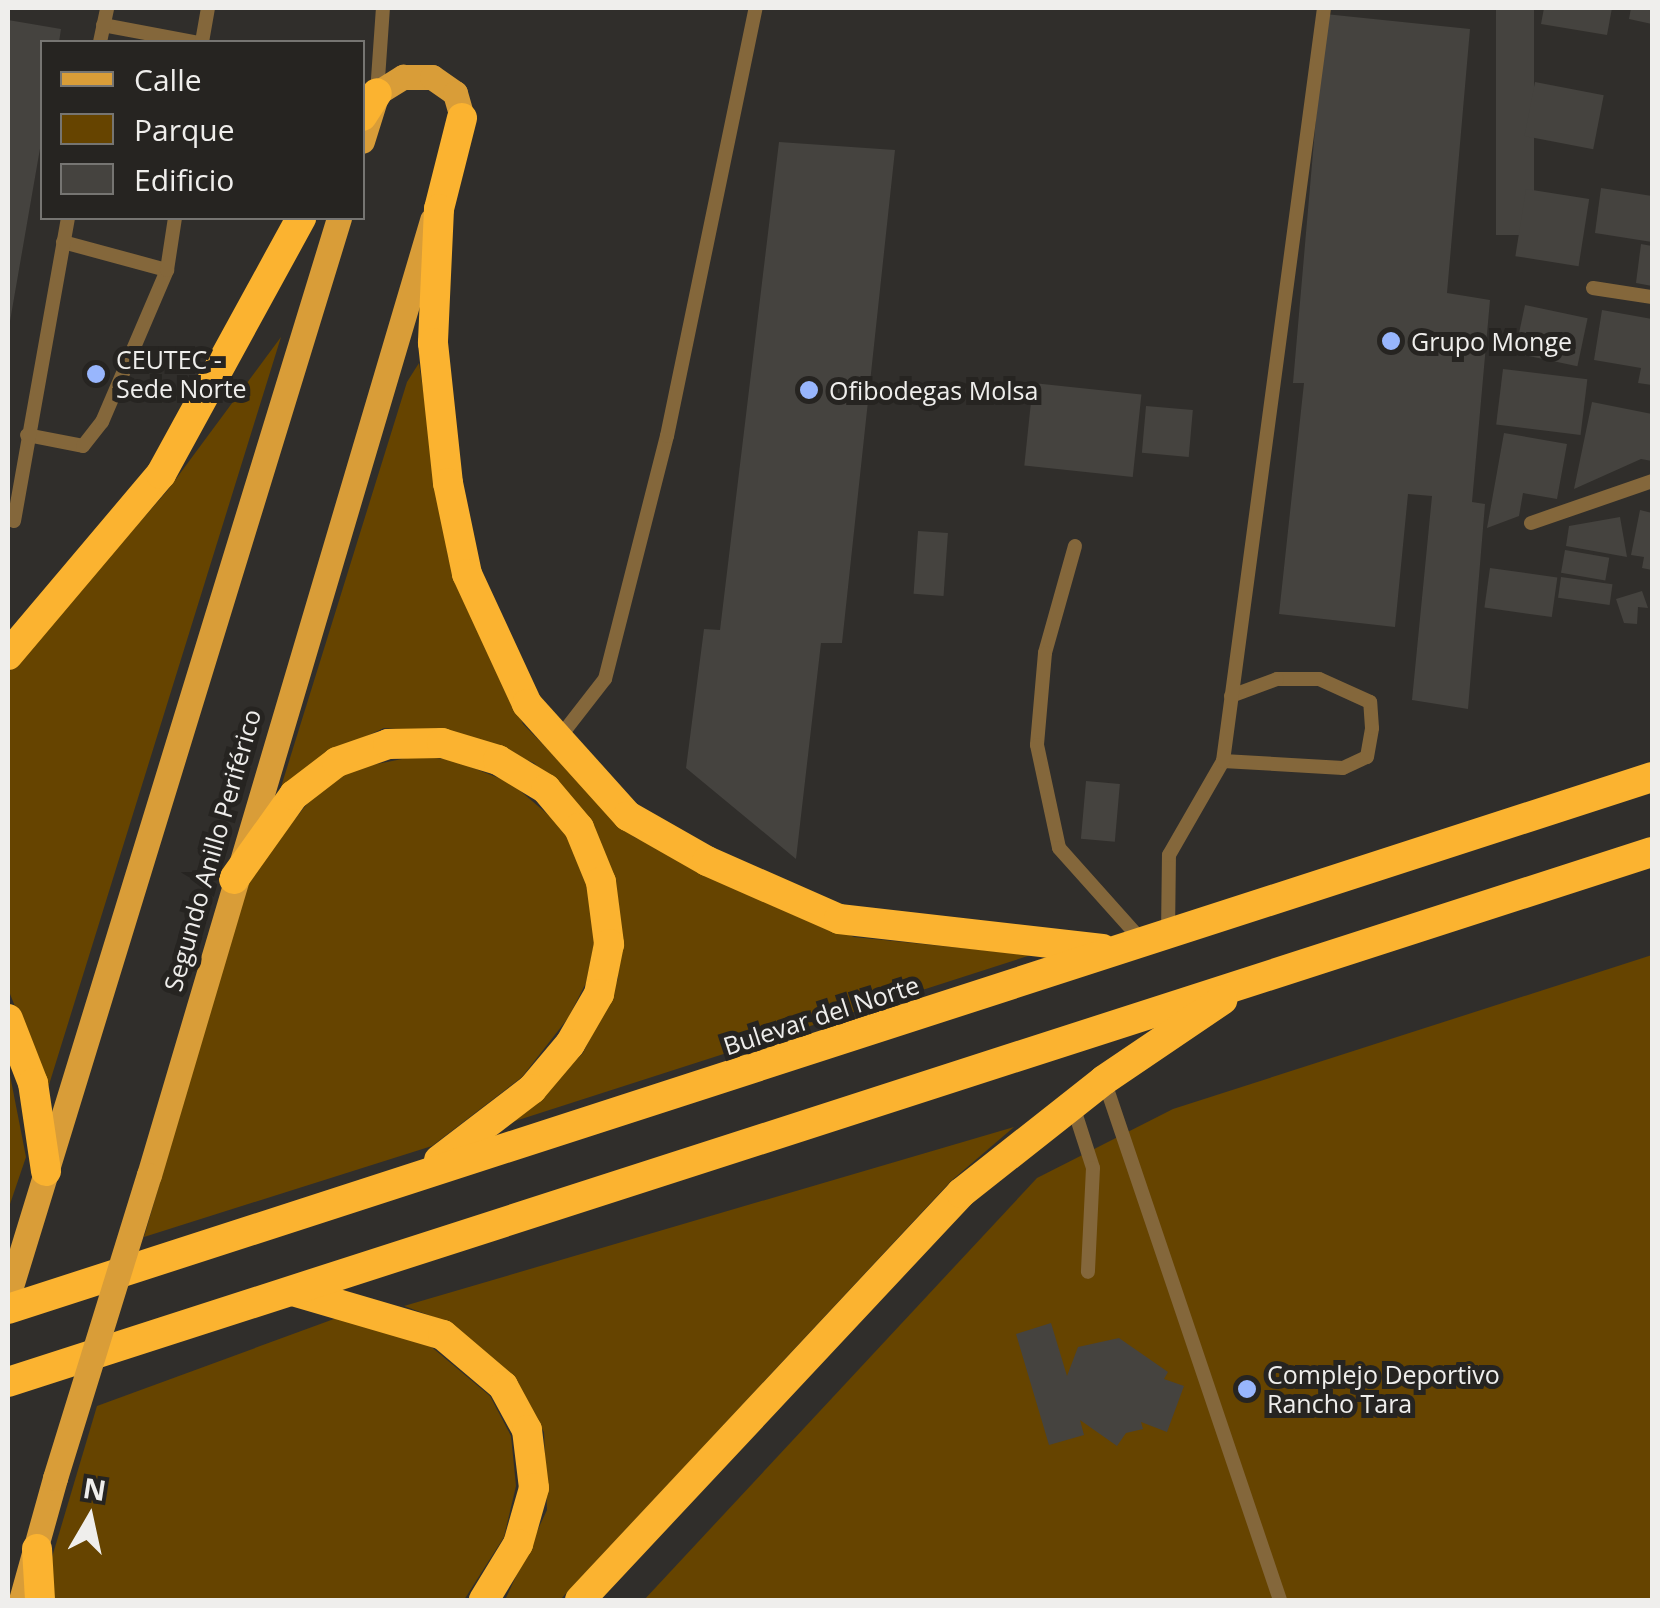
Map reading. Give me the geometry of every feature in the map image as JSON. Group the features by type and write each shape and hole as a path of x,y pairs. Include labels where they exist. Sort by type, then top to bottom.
{"highway":[{"path":"462,118 440,209 433,342 448,483 467,574 527,704 628,816 707,861 839,919 1144,942"},
{"path":"8,656 160,474 300,220"},
{"path":"234,879 294,796 337,762 388,744 442,744 498,760 546,789 579,828 601,882 609,944 599,994 570,1044 532,1089 421,1174"},
{"name":"Bulevar del Norte","path":"8,1309 1652,777"},
{"path":"8,1382 1652,852"},
{"path":"580,1600 962,1193 1104,1080 1254,978"},
{"path":"8,1019 33,1082 46,1171"},
{"path":"294,1290 442,1335 503,1386 528,1430 534,1488 518,1544 484,1600"},
{"path":"36,1548 40,1600"}],"main road":[{"path":"367,99 403,77 432,77 455,93 462,118"},
{"name":"Segundo Anillo Periférico","path":"21,1600 462,118"},
{"path":"8,1296 338,220"}],"lane":[{"path":"100,40 107,8"},
{"path":"199,40 208,8"},
{"path":"367,99 383,8"},
{"path":"558,738 605,679 667,436 756,8"},
{"path":"1144,942 1169,855 1223,761 1324,8"},
{"path":"103,26 186,40"},
{"path":"14,521 68,220"},
{"path":"27,435 83,446 102,422 166,270 175,220"},
{"path":"63,242 166,270"},
{"path":"1594,288 1652,297"},
{"path":"1531,523 1652,481"},
{"path":"1074,546 1045,653 1037,745 1059,848 1144,942"},
{"path":"1223,761 1344,768 1367,757 1372,728 1370,702 1319,679 1277,679 1231,696"},
{"path":"1104,1080 1280,1600"},
{"path":"1073,1105 1092,1168 1088,1272"}],"green space":[{"path":"281,337 48,1088 8,989 8,673 167,491"},
{"path":"419,363 448,557 523,724 634,837 854,937 1031,955 509,1123 583,1053 618,979 619,903 594,826 534,763 466,735 384,728 319,758 281,787 407,382"},
{"path":"417,756 453,760 511,783 566,830 588,886 595,939 586,983 568,1018 522,1077 432,1146 144,1237 248,879 310,800 352,769"},
{"name":"Complejo Deportivo Rancho Tara","path":"1652,955 1652,1600 644,1600 1037,1178 1173,1109"},
{"path":"8,1065 26,1157 8,1210"},
{"path":"1014,1127 951,1181 560,1600 505,1600 547,1510 544,1432 497,1362 450,1323 404,1306"},
{"path":"364,1308 428,1344 490,1396 511,1436 516,1486 504,1537 464,1600 54,1600 50,1564 97,1406"}],"building":[{"path":"1496,8 1534,8 1534,235 1496,235"},
{"path":"1544,8 1612,8 1607,35 1541,24"},
{"path":"1631,8 1652,8 1652,24 1629,19"},
{"name":"Grupo Monge","path":"1325,14 1470,29 1447,293 1490,300 1472,502 1485,504 1468,709 1412,700 1432,496 1408,494 1395,627 1279,614 1304,383 1293,383"},
{"path":"8,20 61,29 59,40 40,40 40,149 9,327"},
{"path":"1535,82 1604,95 1593,149 1525,136"},
{"name":"Ofibodegas Molsa","path":"779,142 895,150 842,643 821,643 796,859 686,768 704,629 720,630"},
{"path":"1601,188 1652,196 1652,242 1595,233"},
{"path":"1526,189 1589,199 1579,266 1515,256"},
{"path":"1641,244 1652,246 1652,286 1636,283"},
{"path":"1525,305 1588,318 1577,366 1515,353"},
{"path":"1602,310 1652,319 1652,385 1638,383 1641,368 1594,360"},
{"path":"1503,369 1587,379 1581,435 1496,425"},
{"path":"1033,383 1141,394 1133,477 1024,466"},
{"path":"1592,402 1652,414 1652,461 1641,459 1574,489"},
{"path":"1146,406 1193,410 1189,457 1142,453"},
{"path":"1504,433 1567,444 1557,499 1523,493 1519,516 1487,528"},
{"path":"1640,510 1652,513 1652,570 1642,568 1644,557 1631,555"},
{"path":"1620,517 1627,557 1566,546 1569,526"},
{"path":"918,531 948,533 944,596 914,594"},
{"path":"1565,550 1609,558 1605,580 1561,573"},
{"path":"1490,568 1557,577 1552,617 1484,608"},
{"path":"1561,577 1612,584 1610,605 1558,598"},
{"path":"1642,591 1648,608 1638,607 1637,624 1624,623 1616,599"},
{"path":"1086,781 1120,784 1115,842 1081,839"},
{"path":"1051,1323 1067,1376 1078,1347 1119,1338 1168,1372 1164,1379 1184,1386 1167,1432 1141,1422 1143,1429 1126,1433 1117,1446 1080,1420 1084,1435 1049,1445 1016,1334"}],"place":[{"name":"Grupo Monge","path":"1391,341"},
{"name":"CEUTEC - Sede Norte","path":"96,374"},
{"name":"Ofibodegas Molsa","path":"809,390"},
{"name":"Complejo Deportivo Rancho Tara","path":"1247,1389"}]}
